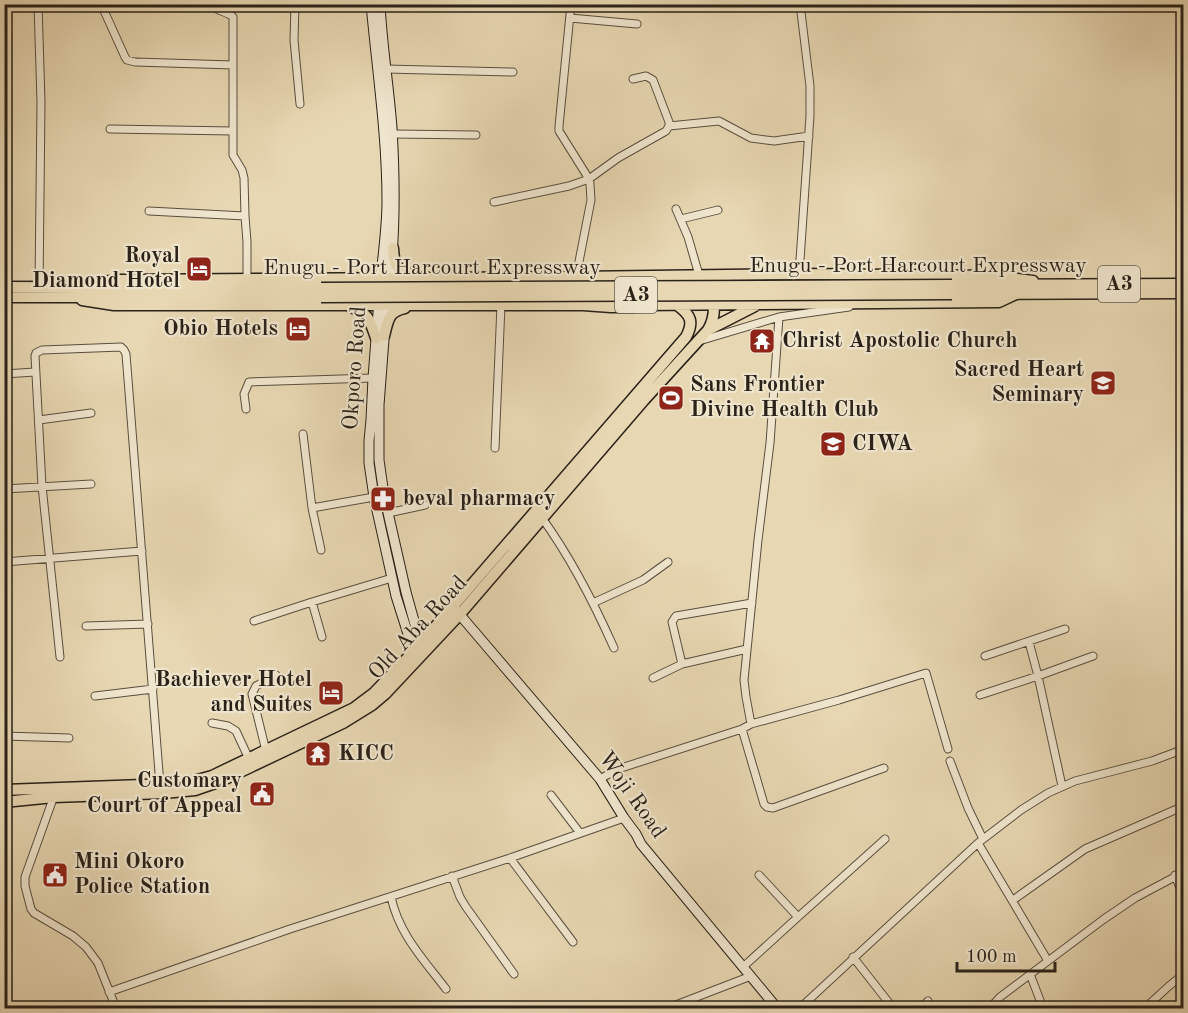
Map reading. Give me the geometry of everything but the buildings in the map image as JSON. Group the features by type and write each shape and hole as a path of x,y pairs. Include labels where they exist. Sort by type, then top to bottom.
{"main road":[{"name":"Okporo Road","path":"371,5 386,69 392,134 393,248 386,278"},
{"name":"Okporo Road","path":"371,5 384,135 386,278 373,378 369,456 374,497 396,596 405,626 422,647"},
{"path":"393,248 393,260 401,271 434,278"},
{"path":"64,287 119,280 799,274 995,276 1054,285"},
{"path":"699,275 709,286 714,305"},
{"path":"622,276 613,288 615,296 621,301 641,305"},
{"name":"Enugu - Port Harcourt Expressway","path":"4,297 321,292 952,289 1054,285 1184,284"},
{"name":"Enugu - Port Harcourt Expressway","path":"4,287 321,292"},
{"name":"Enugu - Port Harcourt Expressway","path":"952,289 1018,293 1184,293"},
{"path":"52,296 114,305 584,305 622,307 999,302 1018,293"},
{"path":"708,330 758,304"},
{"path":"345,305 368,316 380,337"},
{"path":"380,337 394,311 421,305"},
{"name":"Old Aba Road","path":"456,610 686,337 691,325 690,320 677,305"},
{"name":"Old Aba Road","path":"4,802 55,793 186,783 198,780 249,759 354,708 374,693 422,647 542,518 708,330 713,319 714,305"},
{"name":"Okporo Road","path":"380,337 378,443 381,477 409,607 422,647"},
{"name":"Woji Road","path":"456,610 600,779 641,844 777,1008"},
{"name":"Old Aba Road","path":"4,790 55,793 195,790 221,781 358,715 385,694 422,647"}],"street":[{"path":"38,4 41,102 39,287"},
{"path":"101,4 127,60 233,65"},
{"path":"212,4 215,9 233,17 233,155 244,178 248,242 247,279"},
{"path":"295,4 294,40 300,104"},
{"path":"440,4 523,6"},
{"path":"571,4 559,131 589,179 591,200 576,277"},
{"path":"799,274 810,116 810,86 800,4"},
{"path":"570,18 637,24"},
{"path":"386,69 513,72"},
{"path":"494,202 569,186 589,179 618,158 666,131 669,122 653,80 646,76 633,79"},
{"path":"669,126 719,121 751,138 774,141 809,136"},
{"path":"110,129 233,131"},
{"path":"392,134 476,135"},
{"path":"676,209 699,275"},
{"path":"681,219 718,210"},
{"path":"149,211 245,216"},
{"path":"697,342 779,317 854,307 856,303"},
{"path":"495,448 501,305"},
{"path":"752,724 745,688 747,649 770,443 779,317"},
{"path":"60,657 42,486 34,356 42,350 121,347 126,354 160,785"},
{"path":"4,374 35,372"},
{"path":"246,409 244,394 249,382 373,378"},
{"path":"39,420 91,413"},
{"path":"303,434 312,508 321,550"},
{"path":"4,489 91,484"},
{"path":"312,508 374,497"},
{"path":"388,513 425,505"},
{"path":"542,518 569,558 614,648"},
{"path":"4,562 142,551"},
{"path":"593,603 643,580 668,562"},
{"path":"254,621 392,578"},
{"path":"312,602 322,637"},
{"path":"682,664 672,622 676,616 752,603"},
{"path":"86,626 148,624"},
{"path":"985,656 1065,629"},
{"path":"1029,642 1062,786"},
{"path":"653,678 682,664 747,649"},
{"path":"980,695 1093,656"},
{"path":"600,779 618,769 752,724 926,673 948,749"},
{"path":"266,751 252,694 256,686 276,675"},
{"path":"95,696 153,689"},
{"path":"4,692 6,736 69,738"},
{"path":"212,723 228,726 236,731 249,759"},
{"path":"742,729 764,804 767,807 773,808 884,768"},
{"path":"800,1008 980,841 1021,810 1062,786 1152,761 1184,749"},
{"path":"950,761 980,841 1048,961"},
{"path":"55,793 25,877 29,906 34,913 59,927 86,947 98,963 116,1008"},
{"path":"551,795 580,833"},
{"path":"1013,900 1085,849 1184,806"},
{"path":"109,992 624,818"},
{"path":"743,967 885,839"},
{"path":"510,858 573,942"},
{"path":"990,1008 1000,997 1104,919 1135,898 1184,872"},
{"path":"759,875 798,917"},
{"path":"1175,875 1184,898"},
{"path":"452,876 466,907 514,974"},
{"path":"391,897 395,915 405,933 446,989"},
{"path":"853,957 893,1008"},
{"path":"1030,974 1043,1008"},
{"path":"1145,1008 1184,974"},
{"path":"668,1008 751,976"},
{"path":"921,1008 928,1001"}],"place":[{"name":"Royal Diamond Hotel","path":"199,269"},
{"name":"Obio Hotels","path":"298,329"},
{"name":"Christ Apostolic Church","path":"762,341"},
{"name":"Sacred Heart Seminary","path":"1103,383"},
{"name":"Sans Frontier Divine Health Club","path":"671,398"},
{"name":"CIWA","path":"833,444"},
{"name":"beval pharmacy","path":"383,499"},
{"name":"Bachiever Hotel and Suites","path":"331,693"},
{"name":"KICC","path":"318,754"},
{"name":"Customary Court of Appeal","path":"262,794"},
{"name":"Mini Okoro Police Station","path":"55,875"}]}
